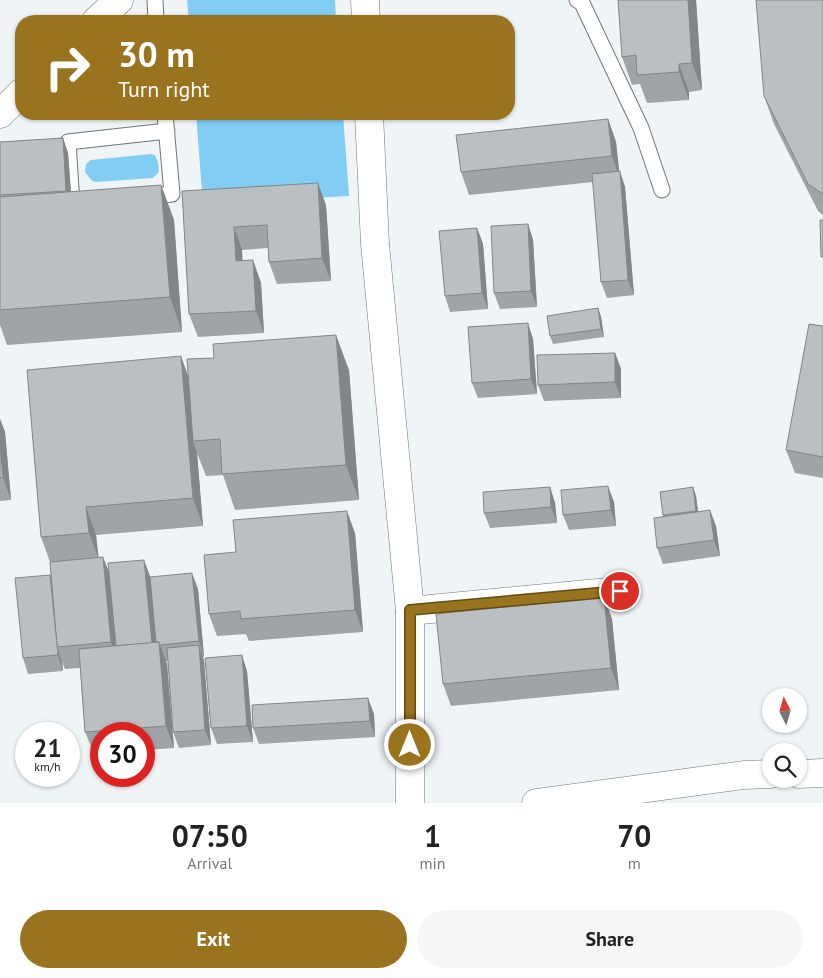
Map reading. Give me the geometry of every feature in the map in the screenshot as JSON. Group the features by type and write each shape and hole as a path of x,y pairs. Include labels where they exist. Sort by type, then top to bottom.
{"street":[{"path":"103,15 119,0"},
{"path":"365,0 366,15"},
{"path":"0,114 15,99"},
{"path":"369,120 375,244 410,610 410,803"},
{"path":"410,610 620,591"},
{"path":"807,774 823,773"},
{"path":"536,803 744,775 762,774"}],"lane":[{"path":"154,0 155,15"},
{"path":"577,0 582,3 641,128 662,190"},
{"path":"127,199 172,194 166,120"},
{"path":"90,202 72,204 68,142 167,131"}],"shaded area":[{"path":"187,0 335,0 336,15 188,15"},
{"path":"196,120 343,120 349,196 203,204"},
{"path":"155,155 159,172 153,178 97,182 92,181 85,172 86,164 91,160"}],"building":[{"path":"618,0 688,0 692,63 679,64 679,72 637,75 636,55 622,57"},
{"path":"756,0 823,0 823,194 808,184 764,96"},
{"path":"608,119 612,156 461,172 456,135"},
{"path":"63,138 66,191 0,195 0,142"},
{"path":"620,171 628,280 601,282 592,174"},
{"path":"318,183 322,258 269,262 267,225 234,227 236,261 253,260 256,311 189,314 182,191"},
{"path":"161,185 170,297 0,310 0,197"},
{"path":"820,220 823,220 823,257 821,257"},
{"path":"528,224 531,291 494,293 491,226"},
{"path":"477,228 482,293 445,296 439,231"},
{"path":"598,308 601,329 550,336 547,316"},
{"path":"528,323 531,379 472,383 468,327"},
{"path":"809,324 823,326 823,457 786,450"},
{"path":"336,335 346,465 222,474 220,439 193,441 187,359 214,358 213,344"},
{"path":"615,353 615,382 538,385 537,355"},
{"path":"181,356 193,498 86,507 89,533 41,537 27,370"},
{"path":"0,446 3,477 0,478"},
{"path":"608,486 611,510 563,515 561,490"},
{"path":"550,487 551,507 484,513 483,492"},
{"path":"693,487 696,511 663,515 660,492"},
{"path":"710,510 714,540 657,548 654,518"},
{"path":"347,511 355,610 241,619 240,611 209,614 204,555 236,552 233,520"},
{"path":"103,557 111,642 57,647 50,562"},
{"path":"144,560 152,643 116,646 108,563"},
{"path":"192,573 199,641 160,645 159,642 156,642 150,577"},
{"path":"50,575 58,655 23,658 15,578"},
{"path":"604,597 611,668 443,684 436,614"},
{"path":"159,642 166,726 155,727 155,722 90,722 90,732 85,732 79,649"},
{"path":"199,645 205,730 173,732 167,648"},
{"path":"242,655 247,726 211,728 205,658"},
{"path":"368,698 370,721 253,728 252,705"}],"route":[{"path":"410,745 410,610 620,591"}]}
